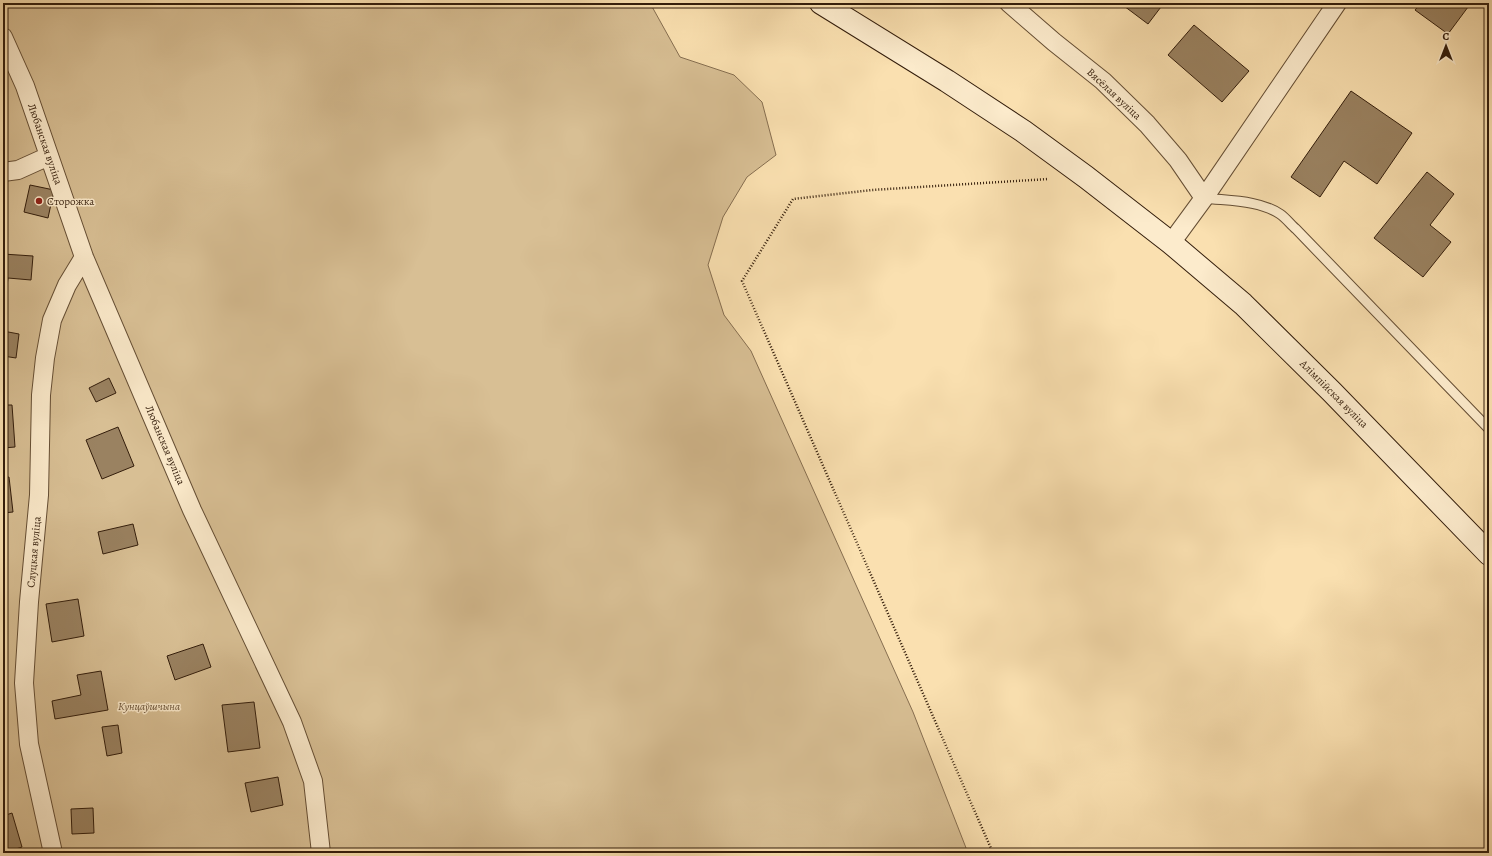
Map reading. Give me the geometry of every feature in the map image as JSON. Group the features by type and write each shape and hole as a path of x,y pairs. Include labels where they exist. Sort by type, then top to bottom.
{"street":[{"name":"Алімпійская вуліца","path":"821,3 947,81 1017,127 1086,177 1171,243 1243,304 1332,392 1489,554"},
{"name":"Вясёлая вуліца","path":"1009,3 1054,42 1103,81 1147,124 1178,160 1204,198"},
{"path":"1171,243 1204,198 1337,3"},
{"name":"Любанская вуліца","path":"3,37 24,86 84,257 192,510 292,722 313,782 321,853"},
{"path":"3,172 18,170 49,156"},
{"name":"Слуцкая вуліца","path":"53,853 29,744 24,683 29,602 39,495 41,395 45,358 52,320 67,285 84,257"}],"lane":[{"path":"1204,198 1245,202 1264,206 1280,214 1489,429"}],"path":[{"path":"993,853 742,280 793,199 872,190 1086,177"}],"green space":[{"name":"Кунцаўшчына","path":"3,3 650,3 680,57 734,75 762,102 776,155 747,177 723,217 708,265 724,315 751,351 913,712 968,853 3,853"}],"building":[{"path":"1120,3 1164,3 1148,24"},
{"path":"1421,3 1471,3 1448,34 1415,10"},
{"path":"1194,25 1249,71 1222,102 1168,55"},
{"path":"1351,91 1412,133 1377,184 1344,161 1320,197 1291,177"},
{"path":"1427,172 1454,194 1430,225 1451,242 1423,277 1374,238"},
{"name":"Сторожка","path":"30,185 54,190 48,218 24,212"},
{"path":"3,254 33,256 31,280 8,278 7,286 3,286"},
{"path":"3,331 19,334 16,358 3,356"},
{"path":"109,378 116,393 96,402 89,388"},
{"path":"3,405 12,405 15,447 3,448"},
{"path":"118,427 134,466 102,479 86,440"},
{"path":"9,477 13,512 3,513 3,478"},
{"path":"133,524 138,545 103,554 98,532"},
{"path":"78,599 84,636 52,642 46,604"},
{"path":"203,644 211,667 175,680 167,656"},
{"path":"101,671 108,710 55,719 52,701 81,695 77,675"},
{"path":"254,702 260,748 228,752 222,705"},
{"path":"118,725 122,753 107,756 102,727"},
{"path":"3,753 7,777 3,778"},
{"path":"278,777 283,805 251,812 245,783"},
{"path":"93,808 94,833 72,834 71,809"},
{"path":"12,813 22,847 3,853 3,816"}],"place":[{"name":"Сторожка","path":"39,201"}]}
